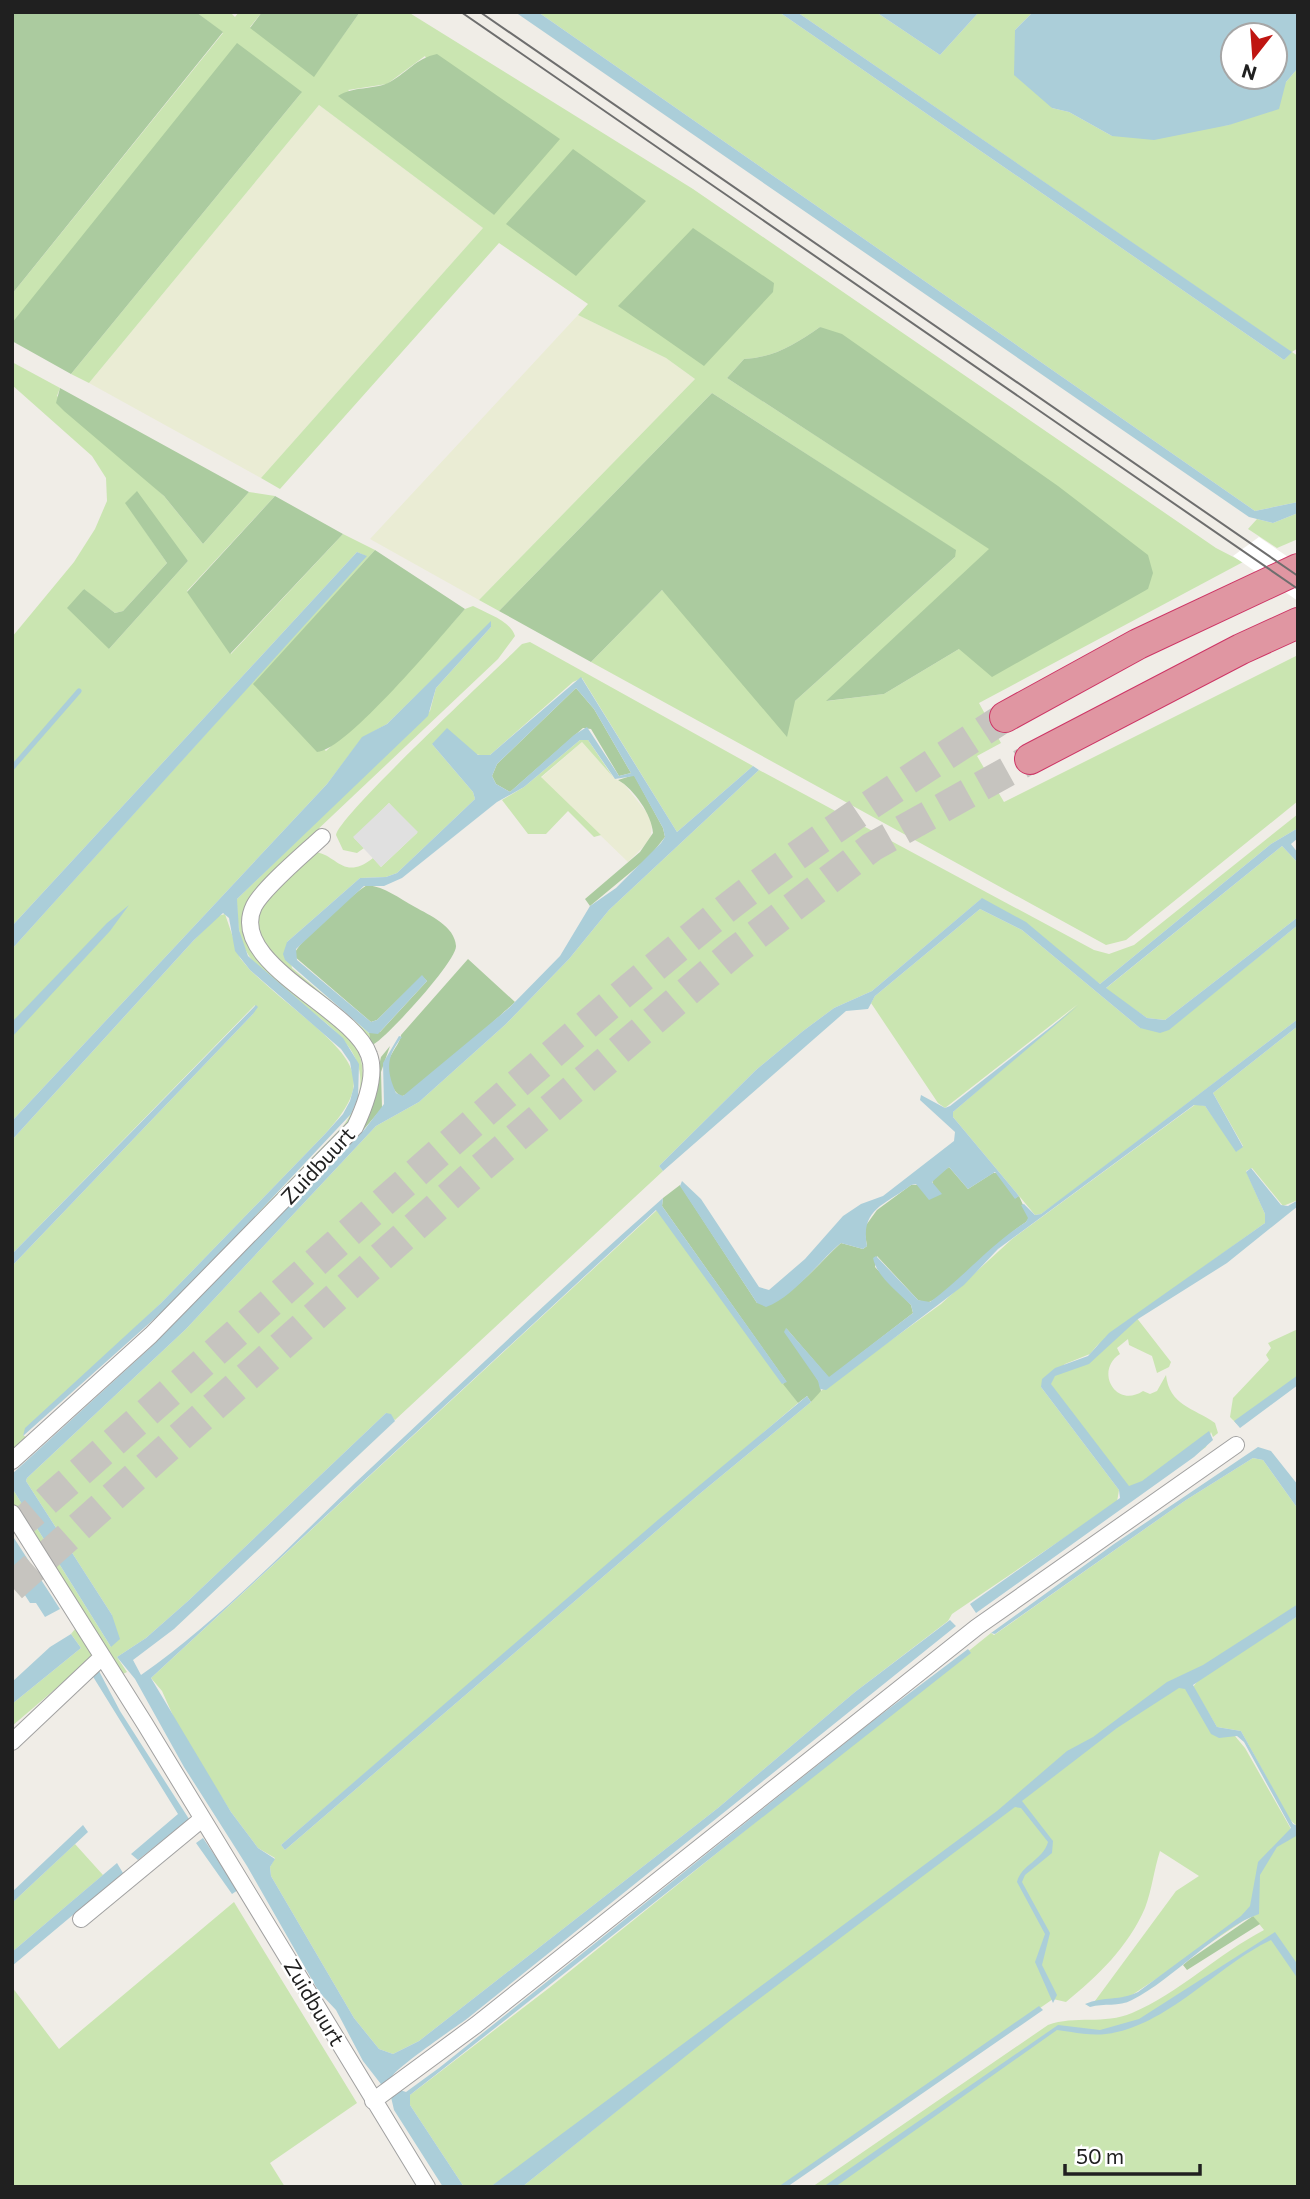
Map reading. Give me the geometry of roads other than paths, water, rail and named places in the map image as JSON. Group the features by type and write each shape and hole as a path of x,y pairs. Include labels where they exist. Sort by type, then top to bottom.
{"highway":[{"path":"1005,717 1138,644 1298,569"},
{"path":"1030,758 1241,649 1298,623"}],"street":[{"name":"Zuidbuurt","path":"12,1461 151,1335 355,1127 368,1087 369,1055 358,1037 260,951 251,928 254,906 260,898 322,837"},
{"path":"373,2101 476,2025 977,1627 1236,1445"},
{"name":"Zuidbuurt","path":"12,1513 332,2027 373,2101 427,2187"},
{"path":"12,1742 102,1657"},
{"path":"80,1919 202,1819"}],"water":[{"path":"515,12 538,12 1255,511 1298,502 1298,513 1273,523 1249,517"},
{"path":"779,12 797,12 1292,352 1284,360"},
{"path":"876,12 979,12 940,55"},
{"path":"1033,12 1298,12 1298,68 1289,78 1289,21 1219,21 1219,91 1284,91 1279,109 1229,125 1154,140 1112,136 1069,112 1052,108 1014,75 1015,30"},
{"path":"357,552 367,556 12,949 12,926"},
{"path":"491,621 491,627 436,688 428,716 237,899 239,930 248,956 343,1038 359,1064 358,1098 351,1114 181,1295 23,1436 25,1428 161,1303 325,1134 343,1114 354,1086 350,1062 341,1049 250,970 235,951 229,918 223,913 194,940 12,1140 12,1121 327,784 362,737 387,724"},
{"path":"581,677 677,832 753,766 759,770 609,910 569,959 506,1024 419,1102 376,1126 186,1329 27,1478 26,1481 112,1615 120,1639 111,1647 12,1488 12,1474 150,1348 365,1129 384,1104 383,1063 399,1036 402,1037 390,1057 389,1070 396,1093 403,1096 509,1008 560,956 590,906 616,888 665,837 663,828 634,776 615,779 588,740 580,740 524,787 497,802 402,878 384,886 364,886 296,949 297,960 371,1022 377,1020 422,975 427,981 378,1034 369,1033 285,960 283,954 287,942 360,878 386,877 397,873 475,799 473,792 432,744 447,728 478,755 490,755","holes":["576,688 594,709 631,773 619,776 587,727 574,735 510,792 496,784 492,776 497,764"]},
{"path":"1298,828 1298,838 1291,844 1298,853 1298,863 1282,846 1106,988 1147,1018 1165,1020 1298,917 1298,925 1169,1030 1160,1033 1140,1028 1022,930 980,909 875,996 868,1009 846,1011 663,1171 659,1166 756,1070 803,1031 834,1008 872,991 982,898 1026,922 1100,984 1271,844"},
{"path":"129,905 110,931 12,1037 12,1022 107,923"},
{"path":"256,1005 258,1007 253,1014 12,1266 12,1254"},
{"path":"1079,1005 953,1112 953,1117 1019,1196 1015,1199 995,1172 968,1189 949,1167 932,1182 942,1194 929,1200 916,1184 911,1185 871,1215 867,1223 867,1246 863,1249 841,1243 786,1296 766,1307 757,1303 680,1186 682,1181 701,1199 759,1287 769,1290 805,1259 843,1216 861,1204 883,1196 954,1141 955,1132 920,1100 921,1095 945,1108 950,1106"},
{"path":"1298,1019 1298,1026 1213,1093 1243,1147 1236,1152 1205,1106 1194,1105 998,1249 964,1285 826,1390 820,1389 818,1381 784,1332 786,1328 829,1377 913,1313 911,1305 879,1272 873,1258 876,1256 918,1300 930,1302 1001,1240 1026,1222 1028,1218 1021,1205 1024,1204 1035,1215 1041,1214"},
{"path":"1251,1168 1281,1205 1288,1206 1298,1200 1298,1206 1227,1263 1138,1319 1089,1364 1055,1376 1051,1384 1129,1486 1142,1481 1209,1431 1213,1440 1194,1457 976,1613 970,1604 1120,1498 1119,1490 1041,1387 1042,1379 1055,1368 1088,1356 1109,1333 1265,1223 1265,1214 1246,1172"},
{"path":"663,1198 662,1206 787,1382 782,1384 656,1210 151,1678 231,1812 258,1848 275,1859 270,1867 271,1876 354,2018 379,2049 393,2054 419,2041 718,1808 855,1692 950,1620 956,1626 468,2018 403,2066 392,2077 400,2090 406,2092 439,2068 874,1720 968,1649 971,1653 410,2095 410,2105 464,2187 443,2187 394,2110 391,2097 363,2061 336,2010 319,1992 247,1866 184,1767 135,1679 117,1657 146,1638 188,1601 386,1413 391,1414 395,1421 174,1629 133,1660 141,1675 198,1631 508,1339"},
{"path":"1298,1375 1298,1385 1240,1428 1234,1421"},
{"path":"807,1396 811,1402 697,1496 285,1850 281,1845 659,1519"},
{"path":"1258,1447 1271,1451 1298,1485 1298,1509 1263,1460 1253,1458 1186,1500 995,1634 991,1633 1114,1544"},
{"path":"12,1535 60,1609 45,1617 36,1603 30,1603 12,1575"},
{"path":"1298,1604 1298,1616 1193,1685 1217,1727 1241,1731 1293,1824 1298,1826 1298,1835 1277,1847 1260,1875 1259,1914 1228,1930 1164,1980 1132,2000 1090,2007 1085,2004 1138,1992 1241,1916 1250,1906 1258,1862 1291,1828 1244,1742 1237,1736 1219,1738 1211,1734 1185,1689 1179,1688 1117,1728 1022,1801 1053,1841 1052,1853 1025,1875 1022,1882 1050,1933 1042,1965 1057,1995 1053,2003 1035,1962 1045,1934 1017,1882 1048,1842 1021,1808 1015,1807 731,2020 522,2187 490,2187 997,1811 1067,1751 1093,1737 1167,1682 1203,1665"},
{"path":"71,1634 81,1648 12,1704 12,1682 50,1647"},
{"path":"99,1671 120,1711 189,1819 138,1860 131,1854 178,1814 92,1675"},
{"path":"83,1825 88,1832 12,1903 12,1892"},
{"path":"203,1838 238,1890 232,1894 196,1843"},
{"path":"117,1863 123,1873 12,1966 12,1952"},
{"path":"1275,1932 1298,1965 1298,1979 1271,1940 1150,2020 1106,2034 1057,2030 835,2187 823,2187 1058,2025 1100,2030 1139,2019"},
{"path":"1039,2006 1043,2010 787,2187 778,2187"}],"waterway":[{"path":"12,768 79,691"}],"tunnel":[{"path":"12,1531 535,1069 713,919 820,839 1005,717"},
{"path":"12,1587 476,1172 734,952 872,847 1030,759"}],"tram line":[{"path":"461,12 1298,589"},
{"path":"480,12 1298,576"}]}
